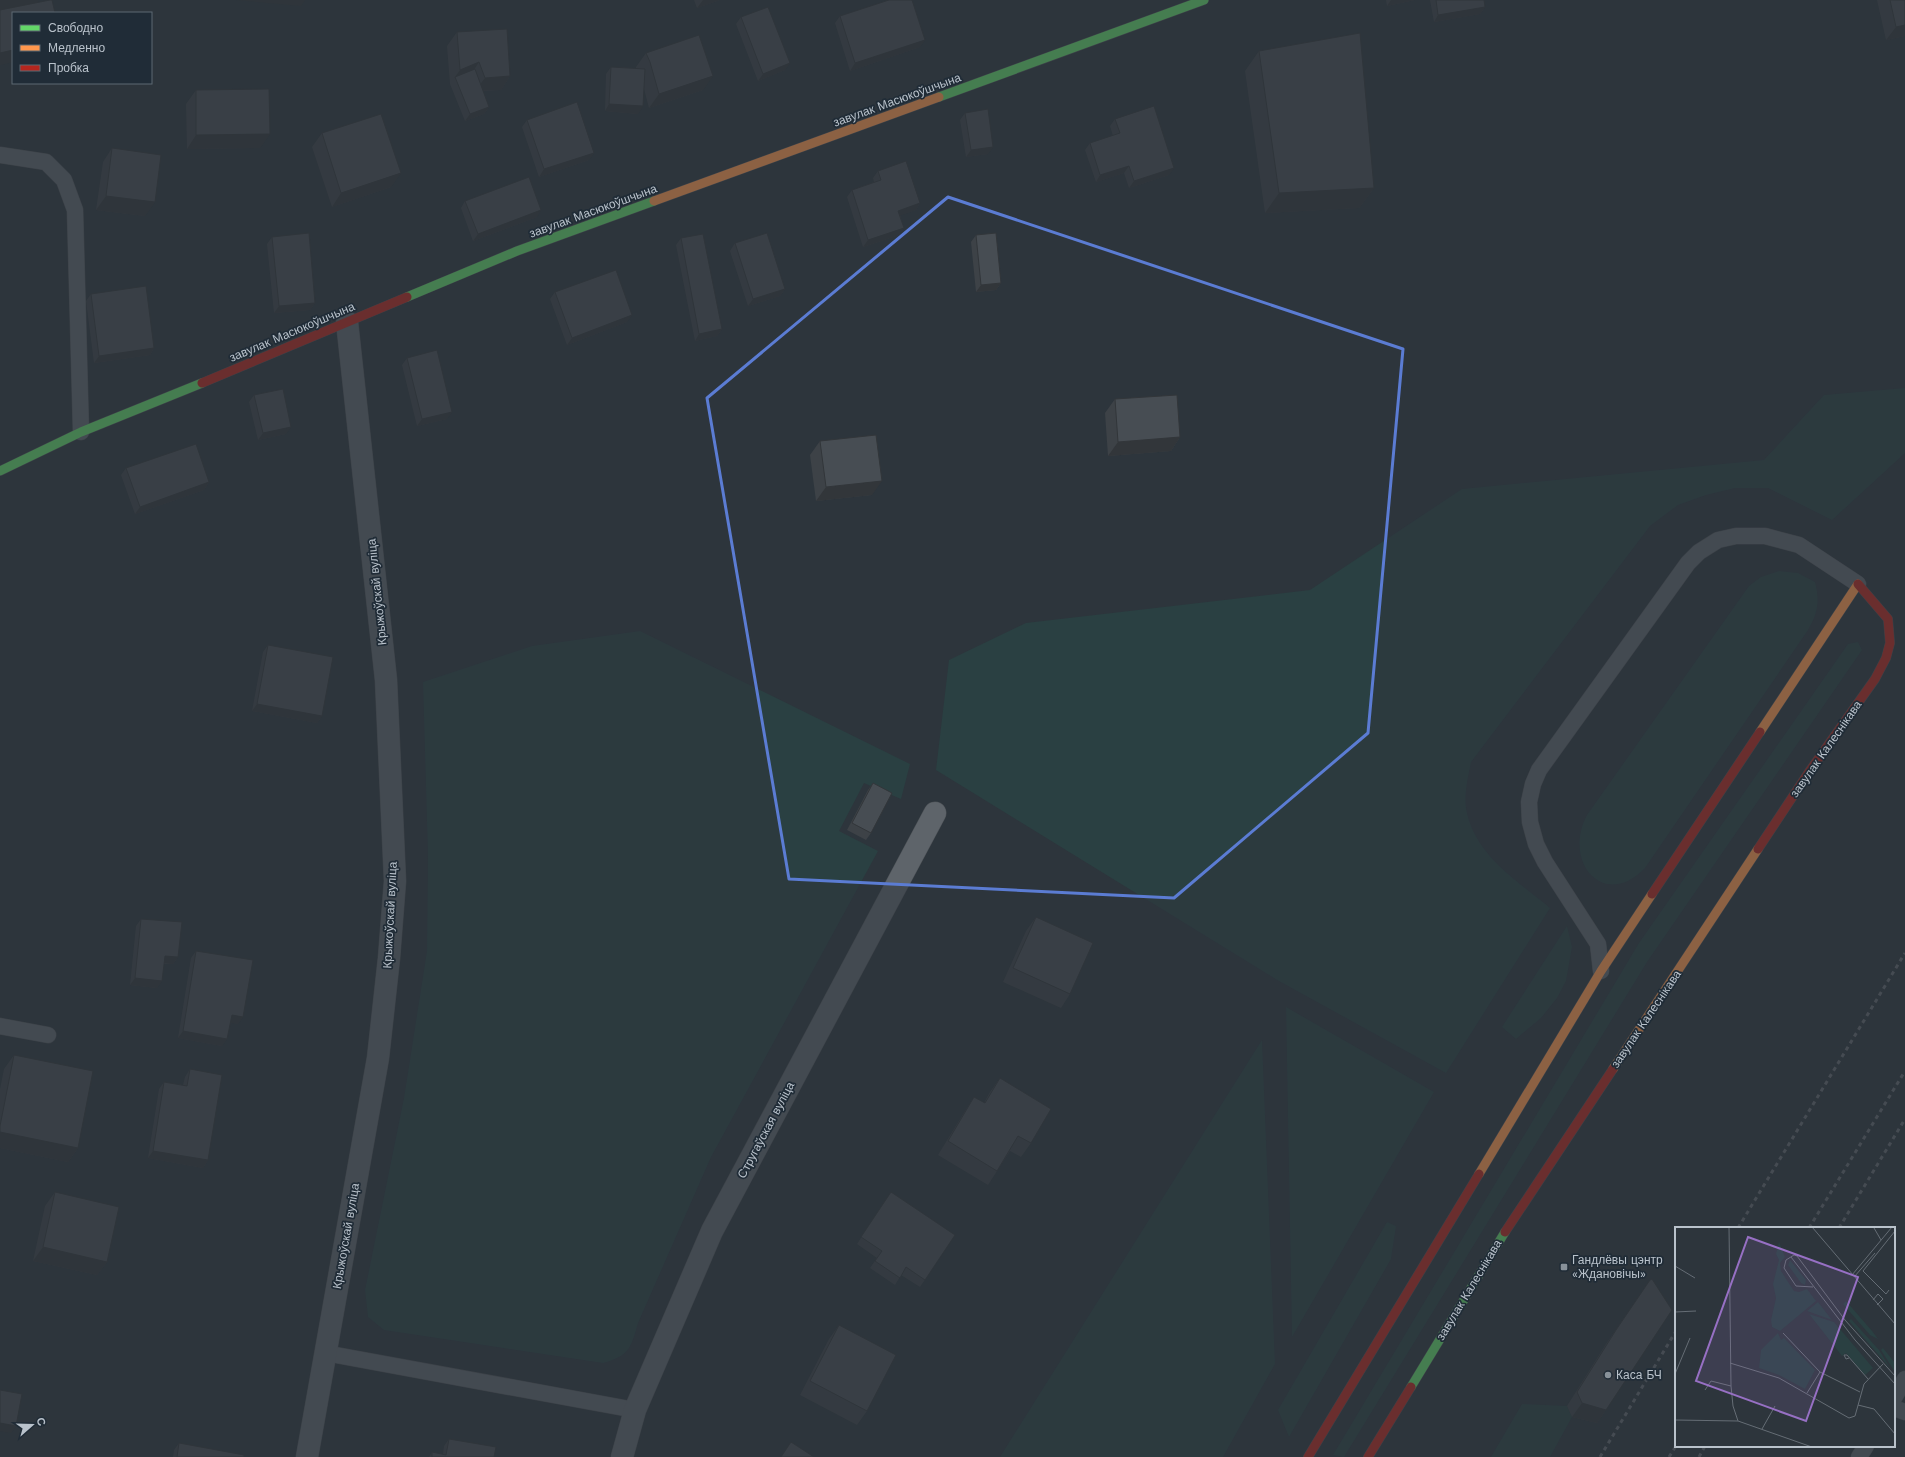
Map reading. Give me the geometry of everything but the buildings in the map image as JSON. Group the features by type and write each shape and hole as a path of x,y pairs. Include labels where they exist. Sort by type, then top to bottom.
{"street":[{"name":"завулак Масюкоўшчына","path":"0,471 81,432 294,345 517,251 1204,0"},
{"name":"Крыжоўскай вуліца","path":"307,1457 378,1058 389,958 395,881 386,680 347,322"},
{"path":"1308,1457 1601,971 1858,584"},
{"name":"завулак Калеснікава","path":"1368,1457 1507,1228 1809,772 1875,679 1886,658 1890,643 1888,619 1858,584"},
{"name":"Стругаўская вуліца","path":"622,1457 635,1410 712,1231 935,813"}],"lane":[{"path":"0,155 46,162 64,180 75,210 81,432"},
{"name":"завулак Калеснікава","path":"1601,971 1598,944 1545,862 1536,844 1530,822 1529,802 1533,784 1539,770 1688,563 1699,552 1718,540 1736,536 1765,536 1799,545 1858,584"},
{"path":"0,1026 48,1035"},
{"path":"325,1353 635,1410"},
{"path":"1895,1396 1905,1379"},
{"path":"1895,1408 1905,1412"},
{"path":"1859,1457 1865,1447"}],"highlighted area":[{"path":"948,197 1403,349 1368,733 1174,898 789,879 707,398"}],"green space":[{"path":"1905,388 1905,453 1832,520 1768,488 1735,488 1706,495 1678,505 1650,526 1471,762 1466,788 1466,807 1472,829 1480,843 1500,867 1550,908 1446,1073 1279,981 936,770 949,660 1026,623 1310,590 1462,489 1764,460 1824,395"},
{"path":"1779,571 1798,573 1815,582 1818,601 1814,618 1808,630 1645,868 1630,880 1615,884 1602,883 1591,875 1584,864 1580,849 1581,833 1587,815 1749,586 1761,577"},
{"path":"640,631 910,764 901,799 864,783 839,831 878,851 711,1157 638,1323 628,1350 624,1354 603,1363 384,1330 368,1317 365,1290 404,1098 427,951 428,856 423,682 532,646"},
{"path":"1858,642 1862,650 1647,962 1344,1457 1333,1455 1639,943 1848,644"},
{"path":"1567,926 1572,947 1566,981 1557,998 1541,1018 1516,1039 1502,1027"},
{"path":"1286,1007 1434,1092 1292,1337"},
{"path":"1262,1040 1275,1364 1223,1457 1000,1457"},
{"path":"1387,1222 1396,1226 1391,1259 1289,1437 1278,1410"},
{"path":"1522,1404 1567,1406 1572,1417 1550,1457 1491,1457"}],"railway":[{"path":"1739,1227 1905,953"},
{"path":"1810,1227 1905,1071"},
{"path":"1840,1227 1905,1119"},
{"path":"1600,1457 1675,1333"},
{"path":"1669,1457 1675,1447"},
{"path":"1699,1457 1704,1447"}],"traffic: fast":[{"path":"939,97 1204,0"},
{"path":"407,297 517,251 654,201"},
{"path":"0,471 81,432 202,383"},
{"path":"1411,1387 1505,1232"}],"traffic: slow":[{"path":"654,201 939,97"},
{"path":"1760,732 1858,584"},
{"path":"1613,1069 1758,849"},
{"path":"1479,1174 1601,971 1652,894"}],"traffic: jam":[{"path":"202,383 407,297"},
{"path":"1758,849 1809,772 1875,679 1886,658 1890,643 1888,619 1858,584"},
{"path":"1652,894 1760,732"},
{"path":"1505,1232 1613,1069"},
{"path":"1308,1457 1479,1174"},
{"path":"1368,1457 1411,1387"}],"place":[{"name":"Гандлёвы цэнтр «Ждановічы»","path":"1564,1267"},
{"name":"Каса БЧ","path":"1608,1375"}]}
